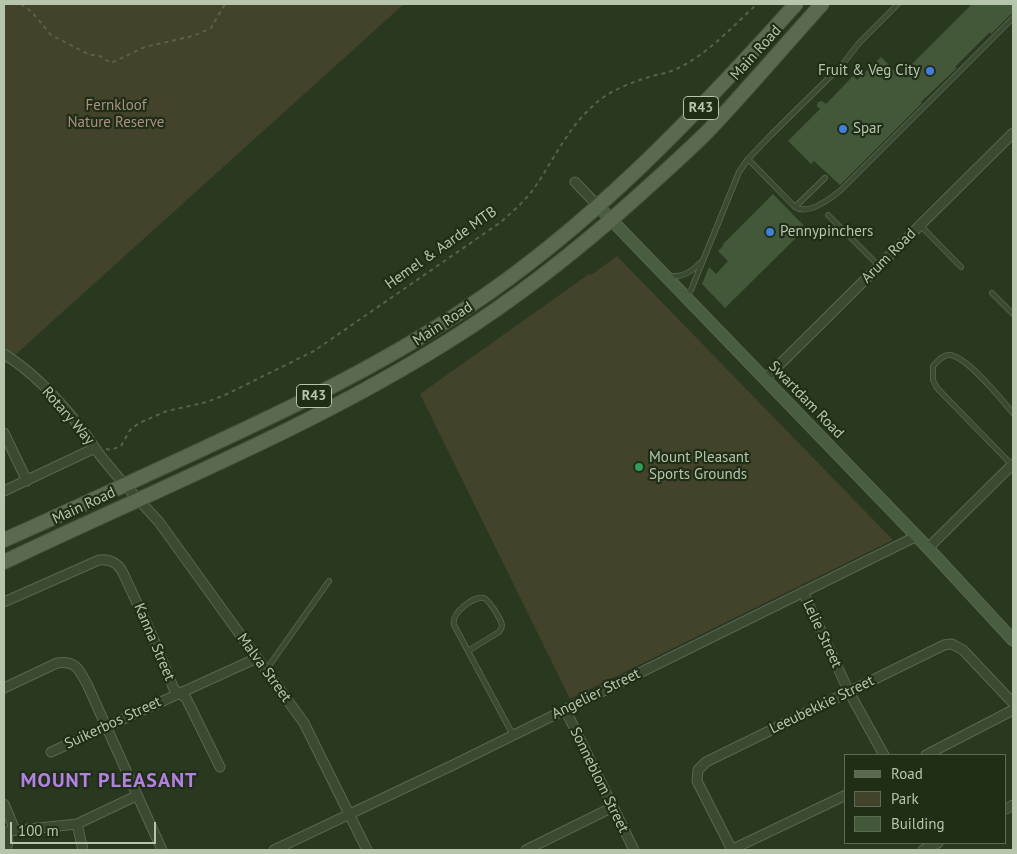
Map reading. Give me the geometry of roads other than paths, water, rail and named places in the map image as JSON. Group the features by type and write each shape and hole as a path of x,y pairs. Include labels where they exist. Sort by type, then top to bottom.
{"main road":[{"name":"Main Road","path":"4,540 309,399 394,353 466,308 528,263 598,206 683,127 796,4"},
{"name":"Main Road","path":"4,562 307,421 395,373 452,339 520,292 612,220 707,131 822,4"}],"street":[{"name":"Arum Road","path":"765,379 1013,133"},
{"name":"Swartdam Road","path":"575,182 917,536 1013,640"},
{"name":"Rotary Way","path":"4,354 40,383 80,427 107,465 140,499"},
{"path":"4,433 27,481"},
{"path":"4,491 95,448"},
{"path":"928,548 1013,464"},
{"name":"Malva Street","path":"140,499 304,723 367,850"},
{"name":"Angelier Street","path":"274,850 453,765 917,536"},
{"name":"Kanna Street","path":"4,602 92,562 104,559 115,563 121,568 174,689 186,698 220,767"},
{"name":"Lelie Street","path":"803,592 849,692 883,754"},
{"name":"Leeubekkie Street","path":"732,850 697,781 698,770 706,762 944,645 952,644 963,650 1013,703"},
{"name":"Suikerbos Street","path":"51,752 257,658"},
{"path":"4,688 57,663 66,662 72,664 81,672 162,850"},
{"name":"Sonneblom Street","path":"565,709 634,850"},
{"path":"928,754 1013,710"},
{"path":"9,832 77,824 136,796"},
{"path":"732,850 844,796"},
{"path":"4,804 9,832 6,850"},
{"path":"526,850 613,807"},
{"path":"77,824 83,850"}],"lane":[{"path":"685,296 691,290 739,172 771,135 842,65 859,43 898,4"},
{"path":"748,160 795,207 806,210 841,190 1013,18"},
{"path":"795,207 824,178"},
{"path":"828,215 879,266"},
{"path":"920,225 961,267"},
{"path":"662,273 674,276 683,275 693,269 703,258"},
{"path":"992,293 1013,314"},
{"path":"1013,413 962,360 950,355 944,356 933,366 933,380 937,388 1013,464"},
{"path":"266,670 329,581"},
{"path":"468,651 501,629 501,623 489,602 483,598 477,599 458,610 453,619 454,625 513,735"}],"place":[{"name":"Fruit & Veg City","path":"930,71"},
{"name":"Spar","path":"843,129"},
{"name":"Pennypinchers","path":"770,232"},
{"name":"Mount Pleasant Sports Grounds","path":"639,467"}],"district":[{"name":"MOUNT PLEASANT","path":"109,781"}],"park label":[{"name":"Fernkloof Nature Reserve","path":"116,114"}]}
